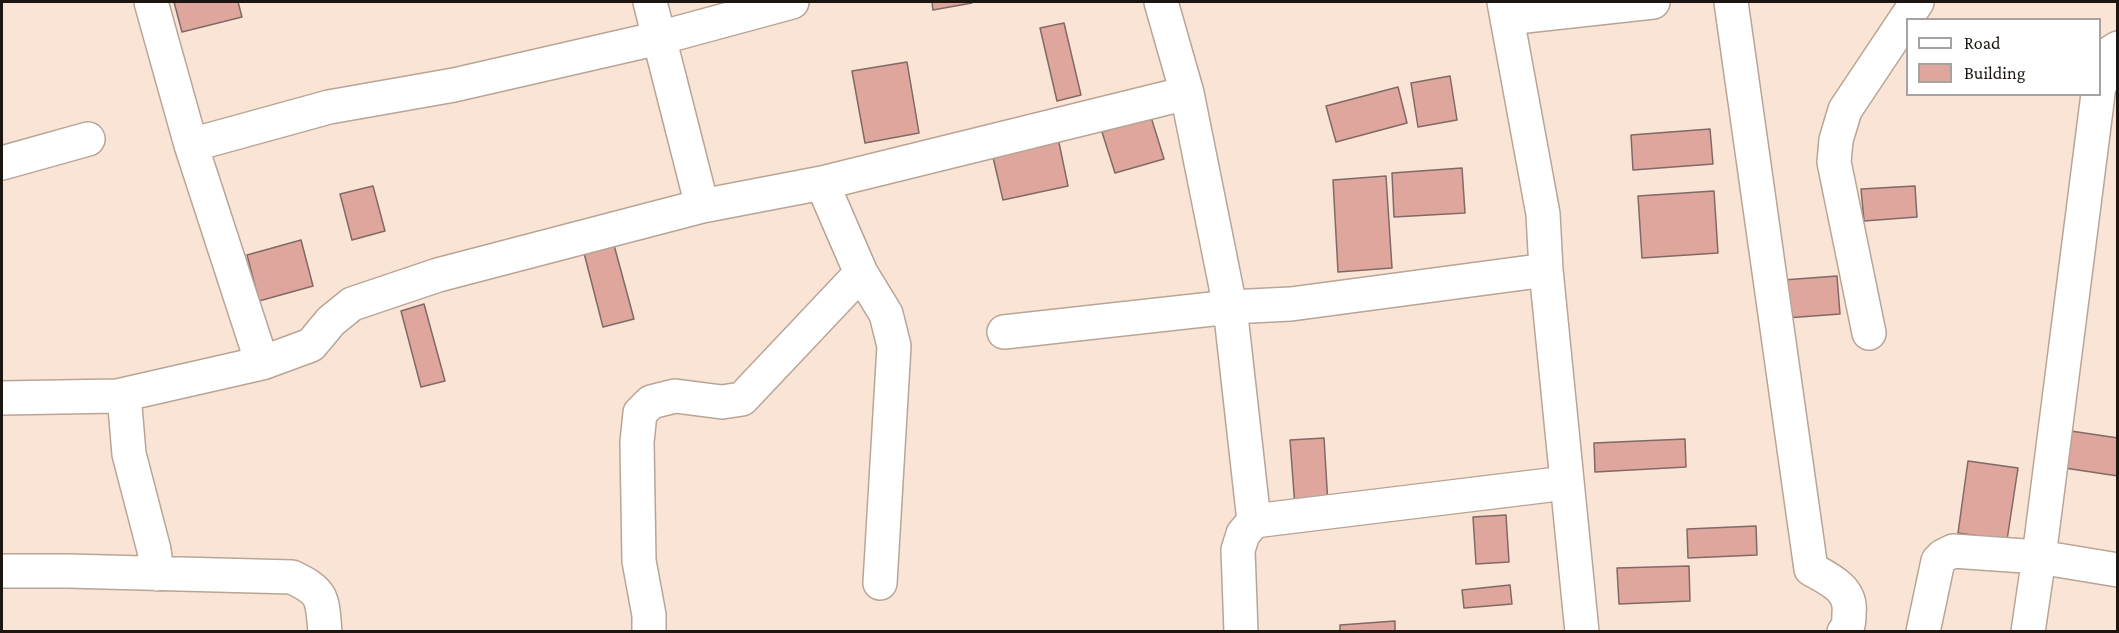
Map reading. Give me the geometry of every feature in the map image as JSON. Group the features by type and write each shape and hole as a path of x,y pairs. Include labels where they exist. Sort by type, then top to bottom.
{"street":[{"path":"151,2 191,145 262,363"},
{"path":"650,2 702,207"},
{"path":"191,145 329,107 454,85 659,38 792,2"},
{"path":"1161,2 1187,93 1230,307 1254,521"},
{"path":"1582,632 1546,270 1543,214 1506,10 1653,2"},
{"path":"1731,2 1811,569 1832,580 1842,589 1850,604 1848,627 1844,632"},
{"path":"1906,18 1917,2"},
{"path":"1869,333 1834,162 1836,140 1845,110 1906,18"},
{"path":"2101,82 2110,53 2118,48"},
{"path":"2,398 117,396 262,363 310,345 331,321 352,304 438,276 702,207 822,183 1187,93"},
{"path":"2028,632 2098,96"},
{"path":"2,163 88,139"},
{"path":"822,183 861,273 886,314 894,346 880,583"},
{"path":"1004,332 1230,307 1291,304 1546,270"},
{"path":"649,632 649,615 639,561 637,442 640,413 651,402 675,396 722,402 742,399 861,273"},
{"path":"124,395 129,454 154,550 157,574"},
{"path":"1241,632 1238,550 1242,534 1254,521 1566,483"},
{"path":"1923,632 1938,561 1953,551 2039,557 2118,570"},
{"path":"2,571 292,578 311,586 322,601 325,632"}],"building":[{"path":"174,2 238,2 242,17 182,32"},
{"path":"932,2 972,2 972,3 933,10"},
{"path":"1064,23 1081,95 1057,101 1040,28"},
{"path":"907,62 919,133 865,143 852,71"},
{"path":"1450,76 1457,120 1418,127 1411,83"},
{"path":"1398,87 1407,123 1336,142 1326,106"},
{"path":"1151,117 1164,159 1115,173 1102,132"},
{"path":"1710,129 1713,164 1633,170 1631,135"},
{"path":"1058,138 1068,186 1003,200 992,153"},
{"path":"1462,168 1465,213 1394,217 1392,173"},
{"path":"1386,176 1392,268 1338,272 1333,180"},
{"path":"373,186 385,231 352,240 340,194"},
{"path":"1915,186 1917,217 1864,221 1861,189"},
{"path":"1714,191 1718,253 1642,258 1638,196"},
{"path":"301,240 313,286 259,301 247,255"},
{"path":"614,245 634,319 603,327 584,253"},
{"path":"1837,276 1840,314 1786,318 1783,280"},
{"path":"424,304 445,381 421,387 401,311"},
{"path":"2064,430 2118,438 2118,476 2058,467"},
{"path":"1324,438 1328,505 1295,507 1290,440"},
{"path":"1685,439 1686,467 1595,472 1594,443"},
{"path":"1968,461 2018,468 2007,540 1958,533"},
{"path":"1506,515 1509,562 1476,564 1473,517"},
{"path":"1756,526 1757,555 1688,558 1687,529"},
{"path":"1689,566 1690,601 1619,604 1617,568"},
{"path":"1510,585 1512,604 1464,608 1462,590"},
{"path":"1395,621 1395,632 1340,632 1340,625"}]}
